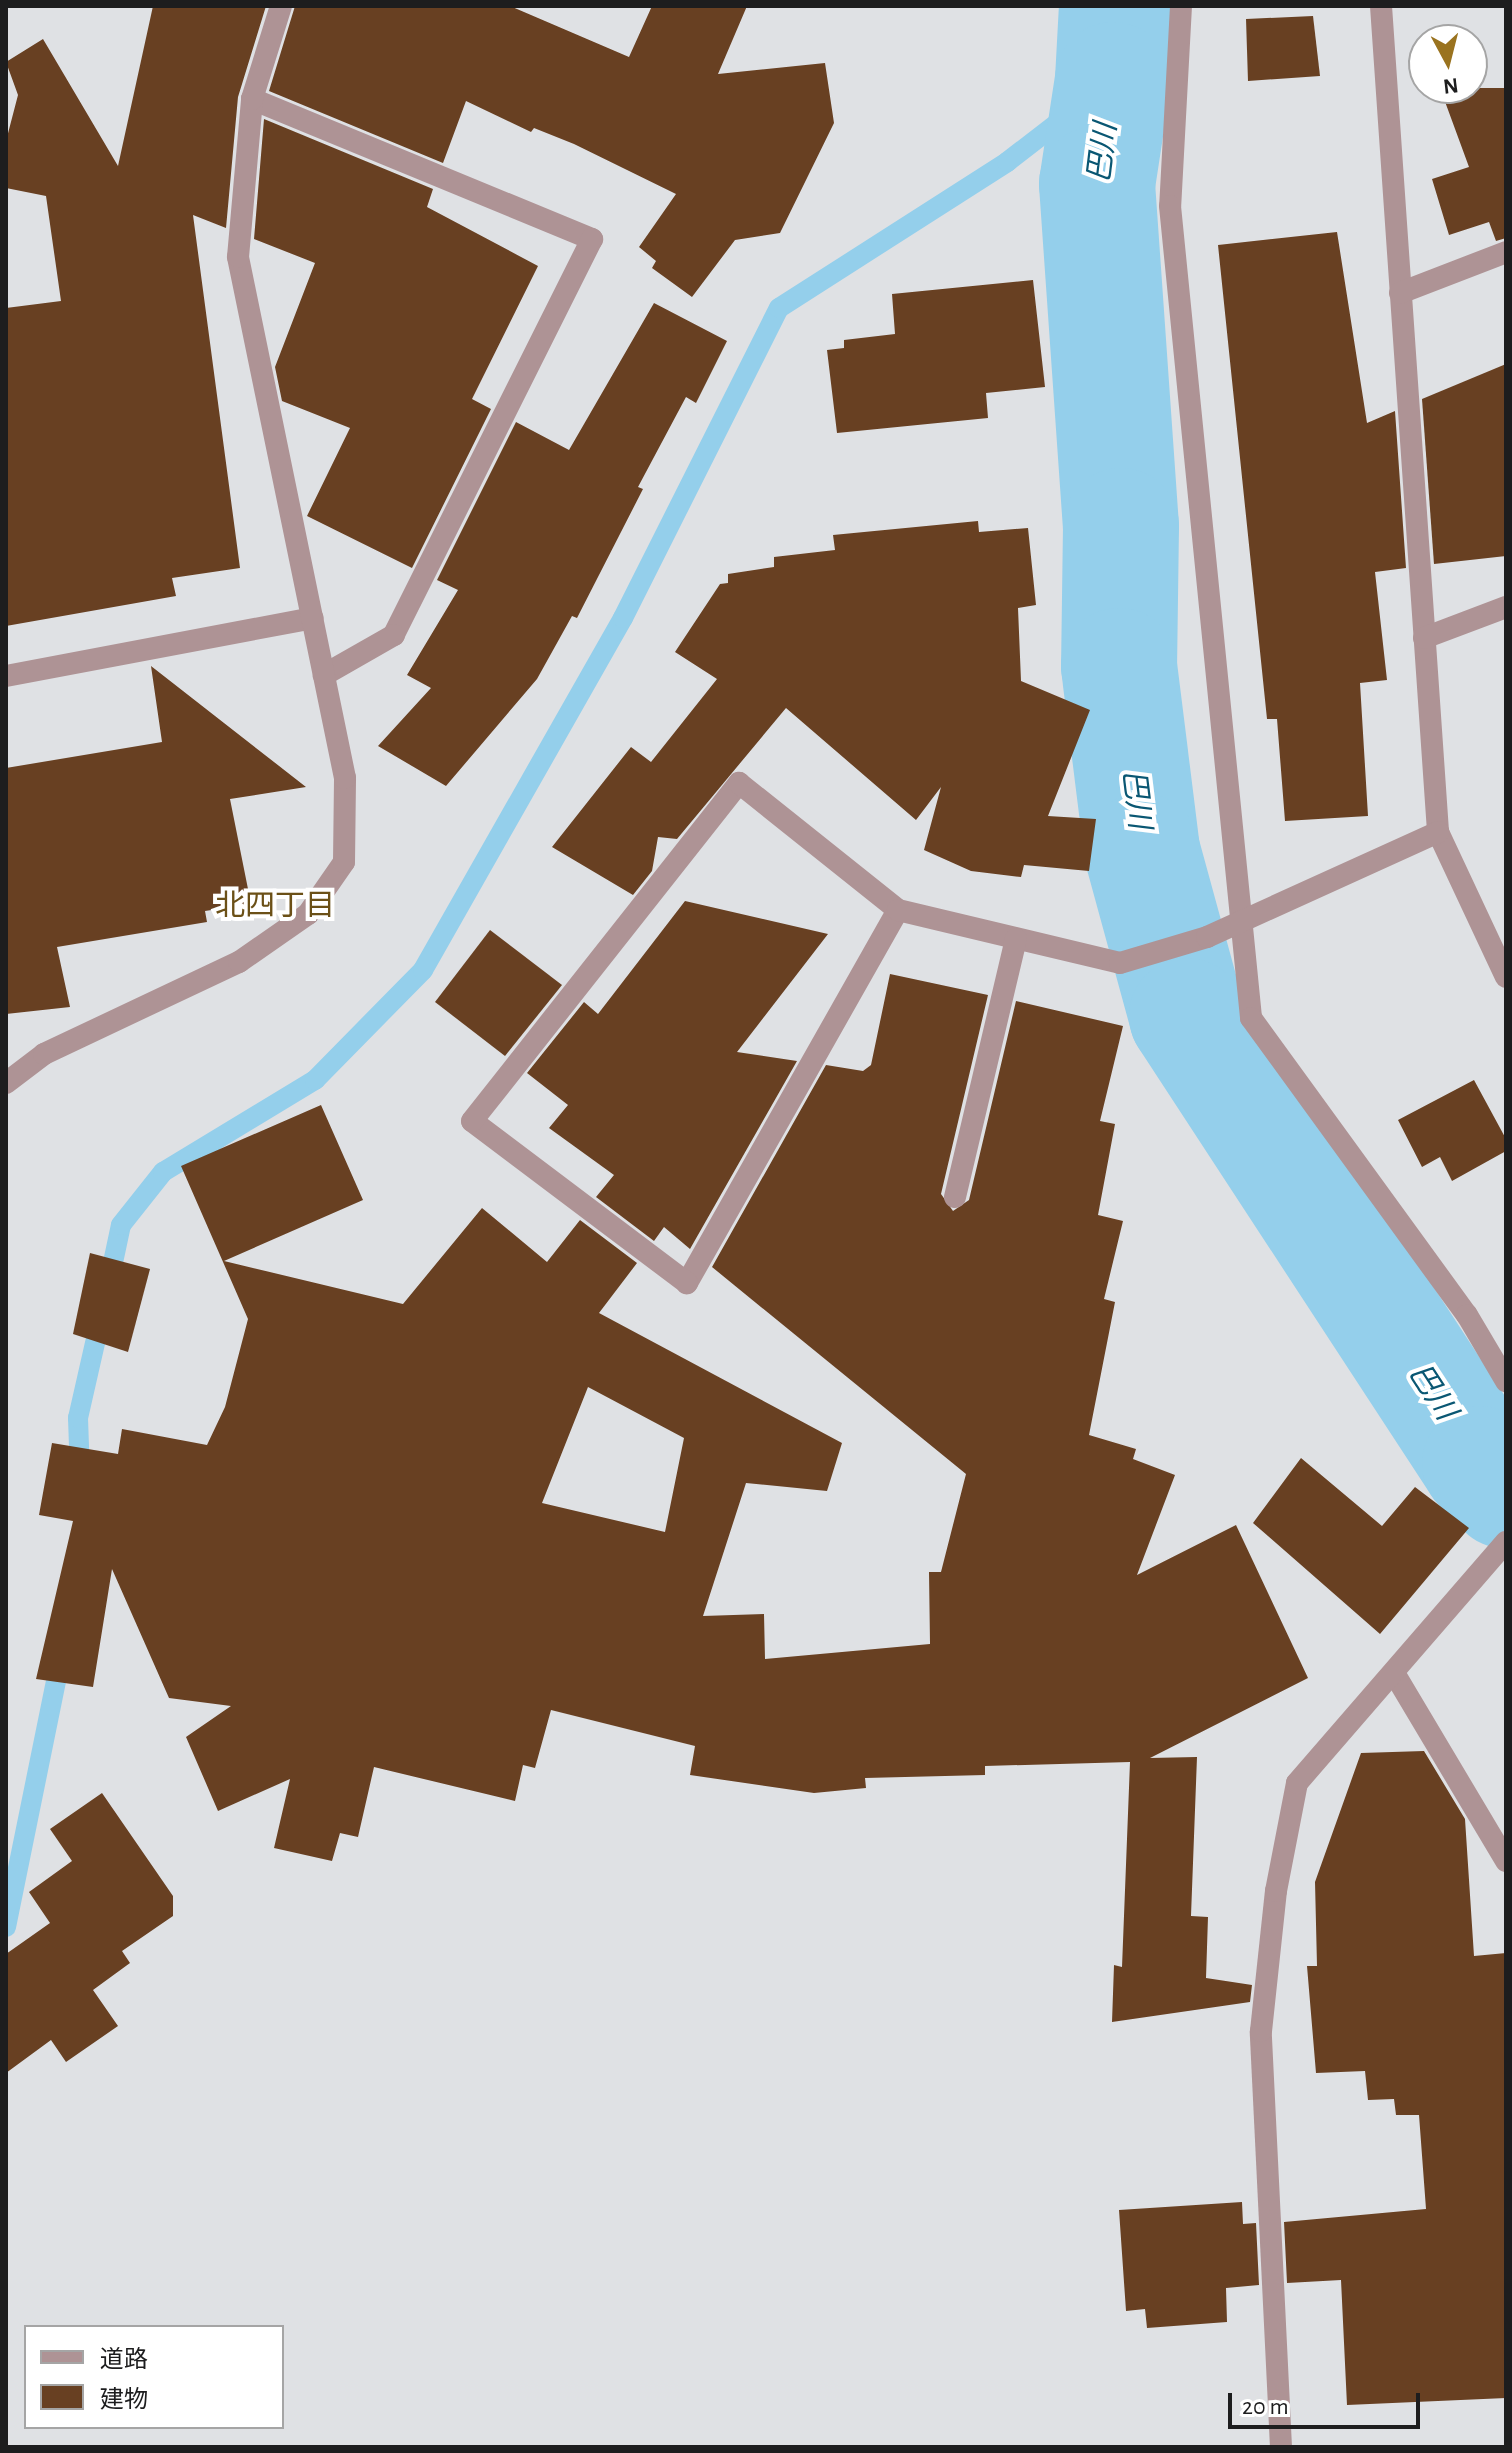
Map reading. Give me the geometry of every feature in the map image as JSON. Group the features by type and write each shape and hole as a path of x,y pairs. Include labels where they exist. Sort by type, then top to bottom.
{"street":[{"path":"6,1083 44,1054 239,962 308,914 344,862 345,778 238,257 252,99 281,6"},
{"path":"1181,6 1170,206 1238,918 1251,1018 1467,1315 1506,1381"},
{"path":"1381,6 1438,832 1506,977"},
{"path":"252,99 592,239 394,635 324,675"},
{"path":"1400,293 1506,252"},
{"path":"1424,638 1506,607"},
{"path":"6,676 313,618"},
{"path":"898,910 687,1283 472,1121 739,783 898,910 1120,963 1207,937 1238,918 1438,832"},
{"path":"955,1197 1016,939"},
{"path":"1281,2447 1261,2031 1276,1891 1297,1783 1501,1548"},
{"path":"1394,1673 1506,1861"}],"building":[{"path":"153,6 266,6 238,97 226,228 193,215 240,568 172,578 176,596 6,626 6,308 61,301 46,196 6,188 6,141 18,95 6,62 43,39 118,166"},
{"path":"295,6 510,6 629,57 652,6 747,6 718,74 825,63 834,123 780,233 735,240 692,297 652,268 656,261 639,247 676,194 574,144 534,128 531,132 466,101 443,163 269,91"},
{"path":"1313,16 1320,76 1248,81 1246,19"},
{"path":"1488,88 1506,88 1506,238 1496,241 1489,222 1449,235 1432,179 1469,167 1446,104 1488,104"},
{"path":"264,119 433,189 427,207 538,266 472,399 491,409 412,568 307,516 350,428 282,401 275,367 315,263 254,239"},
{"path":"1337,232 1367,423 1395,411 1406,568 1375,572 1387,680 1360,683 1368,816 1285,821 1277,719 1267,719 1218,245"},
{"path":"1033,280 1045,387 986,393 988,418 837,433 827,350 844,348 844,340 895,334 892,294"},
{"path":"654,303 727,341 696,403 686,397 638,487 643,489 577,618 572,616 537,679 446,786 378,746 431,688 407,675 458,590 437,580 516,422 569,450"},
{"path":"1506,364 1506,556 1434,564 1422,399"},
{"path":"978,521 979,532 1028,528 1036,605 1018,608 1021,681 1090,710 1048,816 1096,819 1089,871 1024,865 1021,877 971,871 924,850 941,787 916,820 786,708 677,839 658,837 652,871 633,895 552,847 631,747 651,762 717,679 675,652 720,584 728,583 728,574 774,567 774,557 835,550 833,535"},
{"path":"151,666 306,787 230,799 251,904 205,911 207,922 57,947 70,1007 6,1014 6,768 162,742"},
{"path":"685,901 828,934 737,1052 797,1061 690,1249 664,1227 654,1241 596,1197 614,1175 549,1128 568,1105 527,1073 584,1002 598,1014"},
{"path":"490,930 562,985 505,1056 435,1002"},
{"path":"890,974 988,995 941,1194 953,1211 969,1200 1016,1001 1123,1026 1100,1121 1115,1124 1098,1215 1123,1221 1104,1299 1115,1302 1089,1435 1136,1449 1133,1459 1175,1475 1137,1575 1236,1525 1308,1678 1150,1758 1197,1757 1191,1916 1208,1917 1206,1978 1252,1985 1250,2002 1112,2022 1114,1965 1122,1967 1130,1762 985,1766 985,1775 865,1778 866,1788 814,1793 690,1775 695,1746 551,1710 535,1768 523,1765 515,1801 374,1767 358,1837 340,1833 332,1861 274,1848 290,1779 218,1811 186,1737 231,1706 169,1698 112,1569 93,1687 36,1679 73,1521 39,1515 52,1443 118,1454 122,1429 207,1445 225,1407 248,1319 181,1166 321,1105 363,1200 224,1261 403,1304 482,1208 547,1262 580,1220 637,1263 599,1313 842,1443 827,1491 746,1483 703,1616 764,1614 765,1659 930,1644 929,1572 941,1572 966,1474 712,1267 826,1065 863,1071 871,1065","holes":["588,1387 684,1438 665,1532 542,1503"]},
{"path":"1474,1080 1506,1139 1506,1151 1452,1181 1440,1157 1422,1167 1398,1120"},
{"path":"90,1253 150,1269 128,1352 73,1334"},
{"path":"1301,1458 1382,1526 1415,1487 1469,1528 1380,1634 1253,1523"},
{"path":"1424,1751 1465,1819 1474,1956 1506,1953 1506,2398 1347,2405 1341,2280 1287,2283 1284,2222 1426,2209 1419,2115 1396,2115 1394,2099 1368,2100 1365,2071 1316,2073 1307,1966 1317,1966 1315,1882 1361,1753"},
{"path":"102,1793 173,1896 173,1916 122,1951 130,1963 93,1990 118,2026 66,2062 51,2040 6,2073 6,1954 50,1923 29,1892 72,1861 50,1829"},
{"path":"1242,2202 1243,2224 1256,2223 1259,2285 1226,2288 1227,2322 1147,2328 1145,2309 1126,2311 1119,2210"}],"waterway":[{"name":"巴川","path":"1117,6 1113,80 1097,184 1121,526 1119,666 1142,851 1187,1016 1480,1464 1506,1491"},
{"path":"108,1286 121,1225 163,1172 315,1080 423,970 623,618 779,308 1007,162 1113,80"},
{"path":"80,1475 78,1418 101,1317"},
{"path":"6,1927 61,1656"}],"district":[{"name":"北四丁目","path":"275,906"}]}
